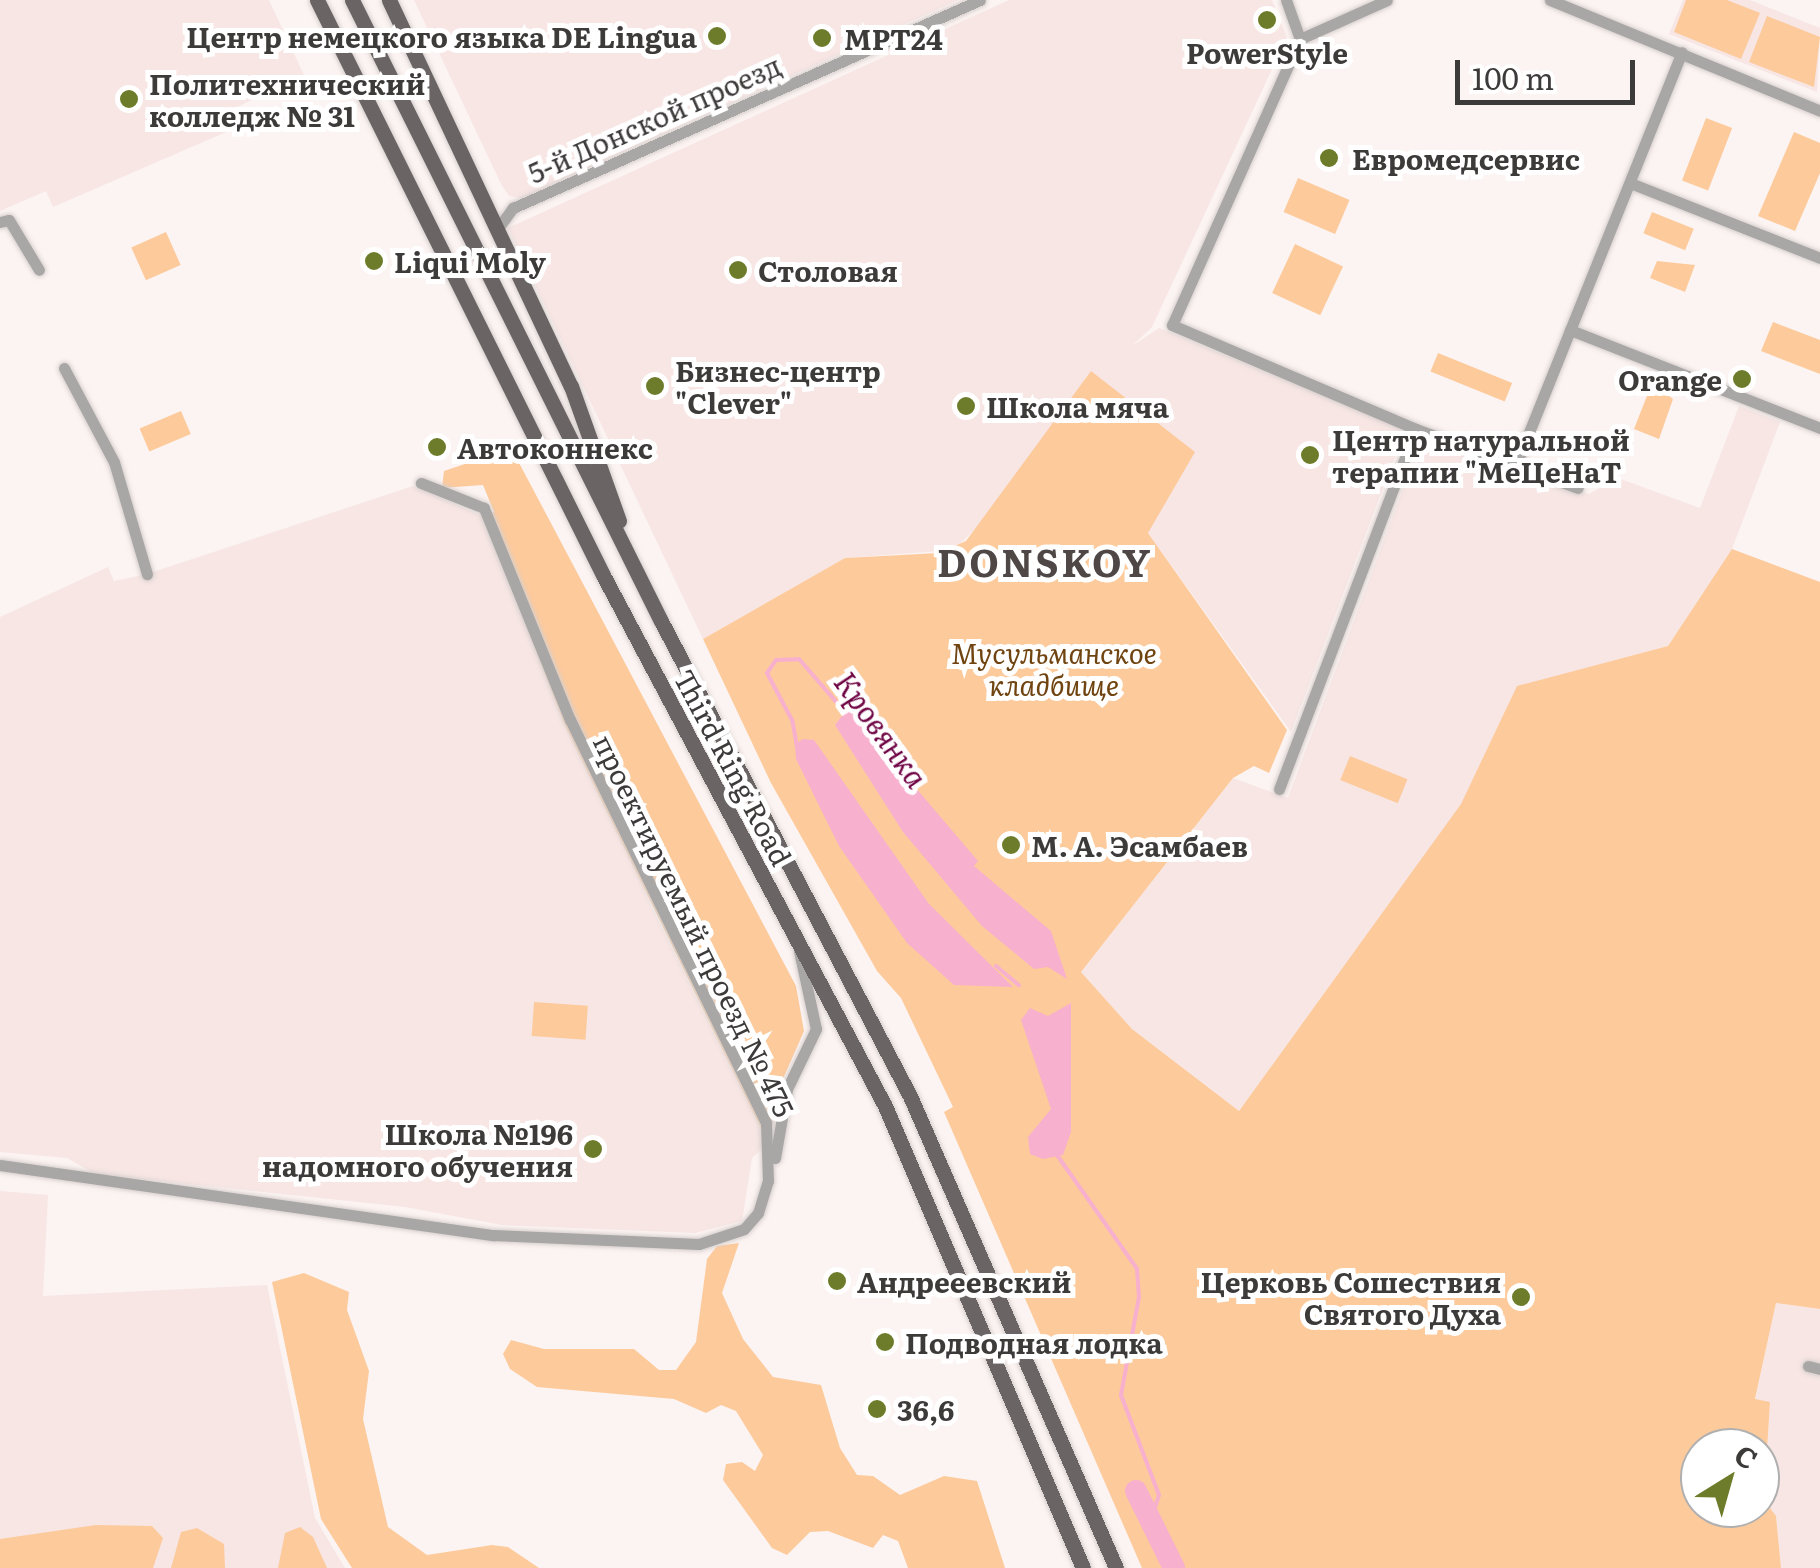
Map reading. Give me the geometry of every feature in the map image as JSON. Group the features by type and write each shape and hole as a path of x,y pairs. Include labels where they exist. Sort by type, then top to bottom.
{"main road":[{"name":"Third Ring Road","path":"317,0 603,575 885,1106 1083,1568"},
{"name":"Third Ring Road","path":"352,0 627,554 910,1096 1116,1568"},
{"path":"390,0 571,386 606,473 627,554"}],"street":[{"name":"5-й Донской проезд","path":"496,231 513,208 980,0"},
{"path":"1286,0 1300,38"},
{"path":"1386,0 1300,38 1172,317 1178,330 1416,429 1578,488"},
{"path":"1550,0 1820,111"},
{"path":"1515,467 1682,52"},
{"path":"1630,182 1820,258"},
{"name":"5-й Донской проезд","path":"484,202 513,208"},
{"path":"0,222 9,220 39,270"},
{"path":"1570,330 1820,428"},
{"path":"64,368 119,476 147,574"},
{"path":"1279,789 1416,429"},
{"name":"проектируемый проезд № 475","path":"0,1164 493,1235 699,1244 744,1229 768,1181 766,1123 570,720 484,508 421,483"},
{"path":"768,1181 787,1088 816,1029 794,932"}],"shaded area":[{"name":"Политехнический колледж № 31","path":"0,0 269,0 304,75 233,109 240,126 53,207 46,191 0,211"},
{"path":"414,0 958,0 522,198 509,196 501,184"},
{"path":"1009,0 1272,0 1287,37 1152,327 1132,346 1159,328 1400,428 1403,435 1291,732 1148,533 981,524 953,550 845,558 703,639 508,228"},
{"path":"1683,0 1750,0 1820,28 1817,92 1669,34"},
{"path":"1739,406 1780,422 1732,549 1668,646 1517,687 1462,804 1239,1111 1132,1029 1081,972 1233,778 1288,798 1420,443 1429,439 1589,494 1618,478 1700,508"},
{"path":"413,486 484,517 652,908 768,1143 752,1158 742,1221 695,1233 502,1225 405,1207 95,1174 67,1158 0,1152 0,617 108,567 114,581 147,574"},
{"path":"848,708 978,861 974,866 1051,931 1067,979 1048,967 1034,969 982,926 903,832 835,725"},
{"path":"803,739 814,740 929,904 1013,987 954,985 907,943 839,846 796,759 795,744"},
{"path":"1071,1003 1071,1132 1063,1155 1043,1159 1030,1154 1028,1137 1051,1109 1021,1020 1030,1008 1048,1016"},
{"path":"0,1191 48,1195 43,1296 267,1285 315,1518 345,1568 0,1568"},
{"path":"1776,1303 1820,1309 1820,1568 1781,1568 1777,1528 1780,1428 1768,1428 1770,1403 1755,1400"}],"green space":[{"path":"1686,0 1727,0 1760,13 1741,59 1674,32"},
{"path":"1767,16 1820,37 1814,87 1749,62"},
{"path":"1706,118 1732,128 1708,191 1682,181"},
{"path":"1794,132 1820,143 1820,173 1795,231 1758,216"},
{"path":"1298,178 1350,200 1335,234 1284,212"},
{"path":"1652,212 1694,229 1685,250 1643,233"},
{"path":"166,232 181,265 146,280 131,247"},
{"path":"1295,244 1343,266 1320,315 1272,293"},
{"path":"1657,261 1695,265 1685,292 1650,278"},
{"path":"1773,322 1820,340 1820,374 1761,351"},
{"path":"1438,353 1512,383 1505,402 1431,372"},
{"name":"Мусульманское кладбище","path":"1091,371 1195,452 1148,533 1287,730 1269,773 1254,766 1233,778 1081,972 1132,1029 1239,1111 1461,804 1517,686 1668,646 1732,549 1820,582 1820,1309 1776,1303 1755,1399 1770,1402 1768,1428 1680,1428 1680,1528 1777,1528 1781,1568 1142,1568 944,1112 953,1107 901,998 877,971 771,783 703,639 845,558 939,553 966,541"},
{"path":"1652,383 1673,399 1659,439 1634,429"},
{"path":"181,411 191,434 149,452 140,429"},
{"path":"495,454 517,459 796,986 804,1031 780,1086 768,1143 564,723 484,517 494,512 483,485 442,488 444,471"},
{"path":"1350,756 1407,779 1398,803 1340,780"},
{"path":"534,1002 588,1006 585,1040 532,1036"},
{"path":"739,1243 722,1293 743,1339 773,1377 821,1385 840,1448 857,1475 873,1476 900,1495 944,1476 977,1481 1005,1568 908,1568 898,1541 883,1535 873,1548 828,1531 810,1532 787,1555 772,1548 723,1480 726,1464 742,1462 755,1471 763,1455 736,1411 721,1405 706,1413 674,1399 537,1387 510,1369 503,1354 511,1340 544,1349 634,1349 659,1370 676,1370 696,1342 707,1259 717,1246"},
{"path":"304,1273 349,1292 347,1310 369,1371 363,1419 388,1527 427,1555 492,1545 508,1547 539,1568 352,1568 321,1519 272,1282"},
{"path":"96,1525 152,1526 163,1538 153,1568 0,1568 0,1539"},
{"path":"300,1527 313,1537 327,1568 278,1568 285,1533"},
{"path":"197,1528 224,1544 225,1568 171,1568 181,1532"}],"waterway":[{"name":"Кровянка","path":"797,747 792,720 767,673 776,660 799,659 844,711"},
{"name":"Кровянка","path":"996,966 1019,985"},
{"name":"Кровянка","path":"1057,1155 1137,1269 1139,1297 1121,1395 1159,1495 1151,1520"},
{"path":"1136,1491 1174,1568"}],"place":[{"name":"PowerStyle","path":"1267,20"},
{"name":"Центр немецкого языка DE Lingua","path":"717,36"},
{"name":"МРТ24","path":"822,38"},
{"name":"Политехнический колледж № 31","path":"129,99"},
{"name":"Евромедсервис","path":"1329,158"},
{"name":"Liqui Moly","path":"374,261"},
{"name":"Столовая","path":"738,270"},
{"name":"Orange","path":"1742,379"},
{"name":"Бизнес-центр \"Clever\"","path":"655,386"},
{"name":"Школа мяча","path":"966,406"},
{"name":"Автоконнекс","path":"437,447"},
{"name":"Центр натуральной терапии \"МеЦеНаТ","path":"1310,455"},
{"name":"М. А. Эсамбаев","path":"1011,845"},
{"name":"Школа №196 надомного обучения","path":"593,1149"},
{"name":"Андрееевский","path":"837,1281"},
{"name":"Церковь Сошествия Святого Духа","path":"1521,1297"},
{"name":"Подводная лодка","path":"885,1342"},
{"name":"36,6","path":"877,1409"}],"district":[{"name":"DONSKOY","path":"1045,561"}]}
